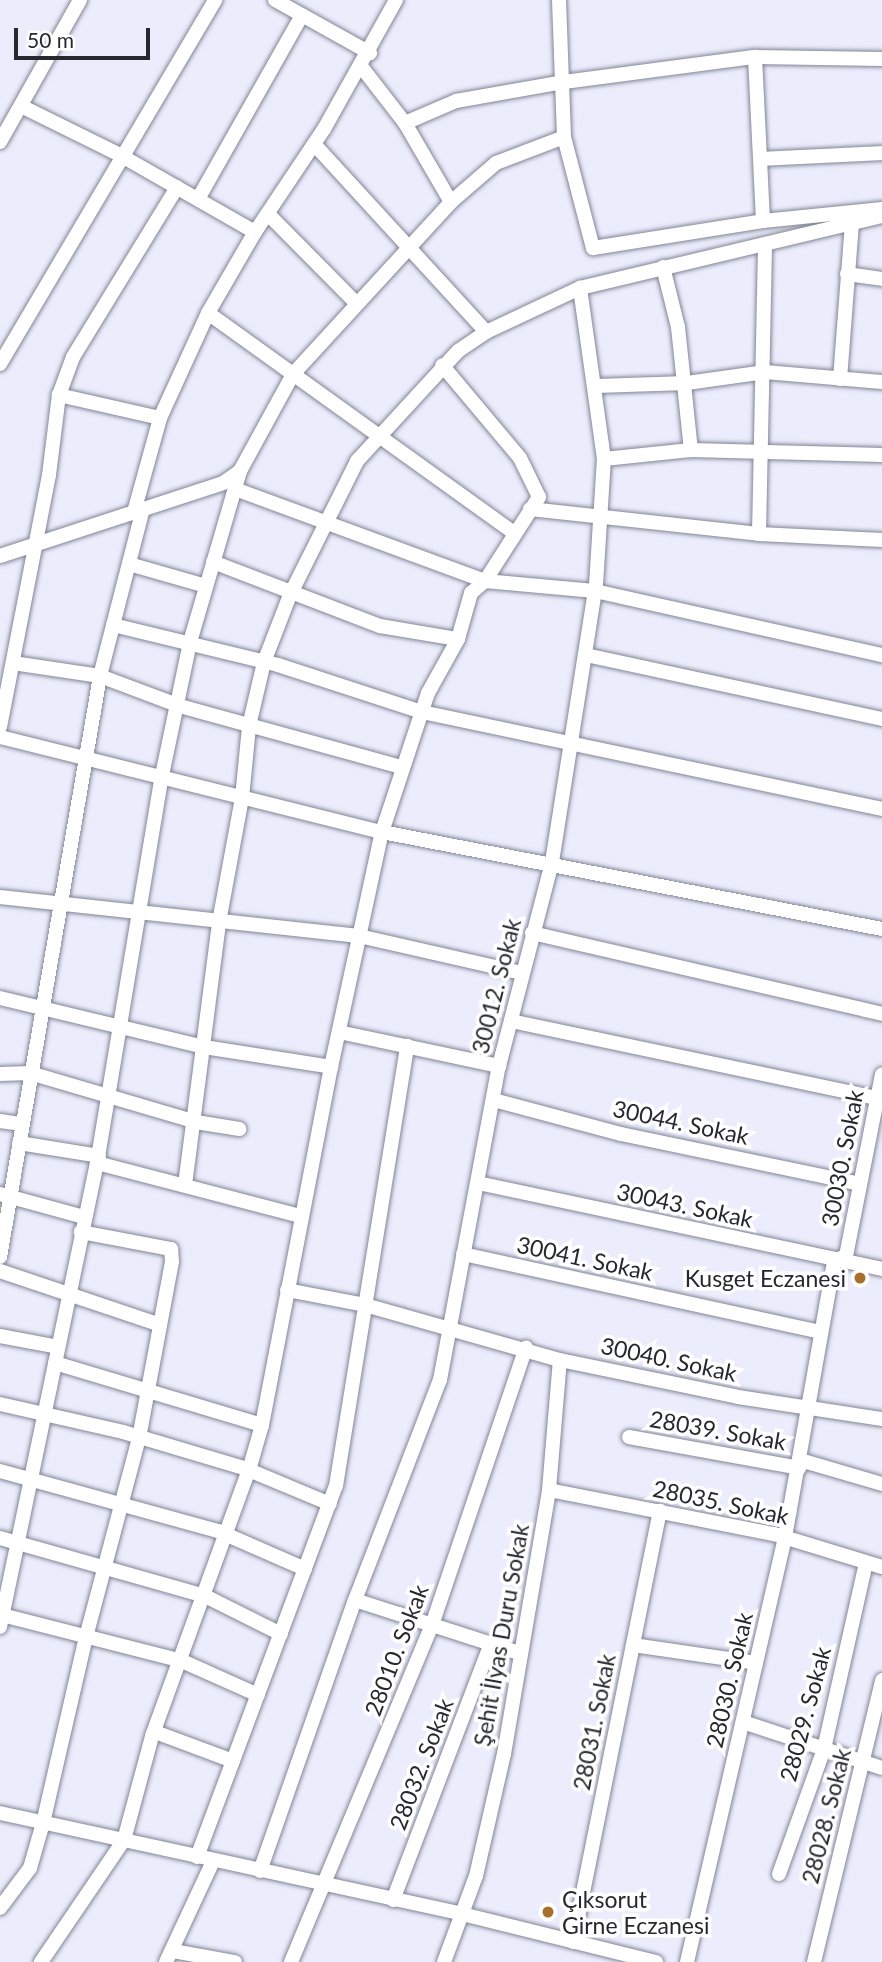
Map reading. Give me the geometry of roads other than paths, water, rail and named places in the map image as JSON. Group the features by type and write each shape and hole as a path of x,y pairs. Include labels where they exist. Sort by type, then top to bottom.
{"street":[{"path":"0,142 80,0"},
{"path":"0,364 120,155 215,0"},
{"path":"275,0 370,53"},
{"path":"0,1257 5,1196 19,1143 100,676 129,564 138,510 160,418 208,313 255,232 314,144 359,65 370,53 396,0"},
{"path":"559,0 564,137 593,248 763,221 882,209"},
{"path":"198,199 302,15"},
{"path":"755,57 763,221"},
{"path":"405,123 456,101 564,82 755,57 882,59"},
{"path":"359,65 405,123 451,202"},
{"path":"22,106 120,155 255,232"},
{"path":"258,1695 182,1661 86,1637 1,1621 45,1413 67,1293 98,1159 161,780 180,706 190,642 240,471 293,374 451,202 496,163 564,137"},
{"path":"314,144 486,332"},
{"path":"761,159 882,153"},
{"path":"0,727 37,541 59,395 73,357 177,187"},
{"path":"268,215 356,303"},
{"path":"185,1185 196,1122 219,922 242,799 249,726 264,662 290,595 358,461 442,365 486,332 580,288 882,216"},
{"path":"840,379 852,224"},
{"path":"759,534 765,372 765,244"},
{"path":"663,267 687,383 691,450"},
{"path":"847,274 882,279"},
{"name":"30012. Sokak","path":"260,1871 355,1600 440,1380 499,1066 552,862 595,591 604,459 596,386 580,288"},
{"path":"208,313 380,433 513,531"},
{"path":"41,1962 124,1840 155,1732 205,1597 262,1425 331,1067 382,832 401,767 422,712 457,639 471,593 485,581 513,531 538,497 520,458 442,365"},
{"path":"596,386 687,383 765,372 882,382"},
{"path":"59,395 160,418"},
{"path":"604,459 691,450 763,449 882,454"},
{"path":"1,552 223,483 240,471"},
{"path":"235,489 485,581 595,591 882,655"},
{"path":"530,509 759,534 882,540"},
{"path":"213,562 290,595 380,626 457,639"},
{"path":"129,564 206,586"},
{"path":"113,625 264,662 422,712 882,809"},
{"path":"586,655 882,719"},
{"path":"13,663 100,676 180,706 401,767"},
{"path":"0,737 161,780 382,832 552,862 882,929"},
{"path":"0,897 138,915 359,936 522,973"},
{"path":"532,933 882,1014"},
{"path":"0,998 43,1005 204,1047 331,1067"},
{"path":"512,1021 880,1099"},
{"path":"339,1032 499,1066"},
{"path":"197,1857 336,1486 407,1046"},
{"path":"0,1074 30,1073 196,1122 239,1129"},
{"name":"30030. Sokak","path":"805,1407 834,1261 846,1255 880,1099 882,1075"},
{"name":"30044. Sokak","path":"494,1100 621,1134 860,1184"},
{"path":"0,1121 22,1124"},
{"path":"19,1143 98,1159 302,1216"},
{"name":"30043. Sokak","path":"478,1183 834,1261 882,1269"},
{"path":"5,1196 84,1217"},
{"path":"0,1908 30,1868 43,1823 86,1637 107,1568 139,1438 172,1250 81,1232"},
{"name":"30041. Sokak","path":"463,1254 821,1332"},
{"path":"0,1271 160,1325"},
{"name":"30040. Sokak","path":"288,1290 365,1305 560,1360 882,1419"},
{"path":"0,1336 58,1347"},
{"name":"28010. Sokak","path":"290,1962 326,1886 432,1625 526,1349"},
{"name":"Şehit İlyas Duru Sokak","path":"444,1962 476,1876 498,1781 549,1490 560,1360"},
{"path":"55,1363 262,1425"},
{"path":"0,1404 139,1438 248,1470 330,1504"},
{"name":"28030. Sokak","path":"687,1962 785,1537 800,1464 805,1407"},
{"name":"28039. Sokak","path":"629,1437 800,1464 882,1484"},
{"path":"0,1471 225,1534 305,1569"},
{"name":"28035. Sokak","path":"549,1490 785,1537 882,1567"},
{"name":"28031. Sokak","path":"573,1942 660,1511"},
{"path":"0,1538 205,1597 281,1633"},
{"name":"28029. Sokak","path":"779,1874 824,1749 866,1563"},
{"path":"355,1600 519,1653"},
{"name":"28032. Sokak","path":"393,1900 491,1644"},
{"path":"633,1645 756,1662"},
{"name":"28028. Sokak","path":"814,1962 882,1680"},
{"path":"743,1722 882,1768"},
{"path":"155,1732 233,1761"},
{"path":"0,1813 462,1914 656,1962"},
{"path":"213,1861 170,1957 235,1962"}],"place":[{"name":"Kusget Eczanesi","path":"860,1278"},
{"name":"Çıksorut Girne Eczanesi","path":"548,1912"}]}
